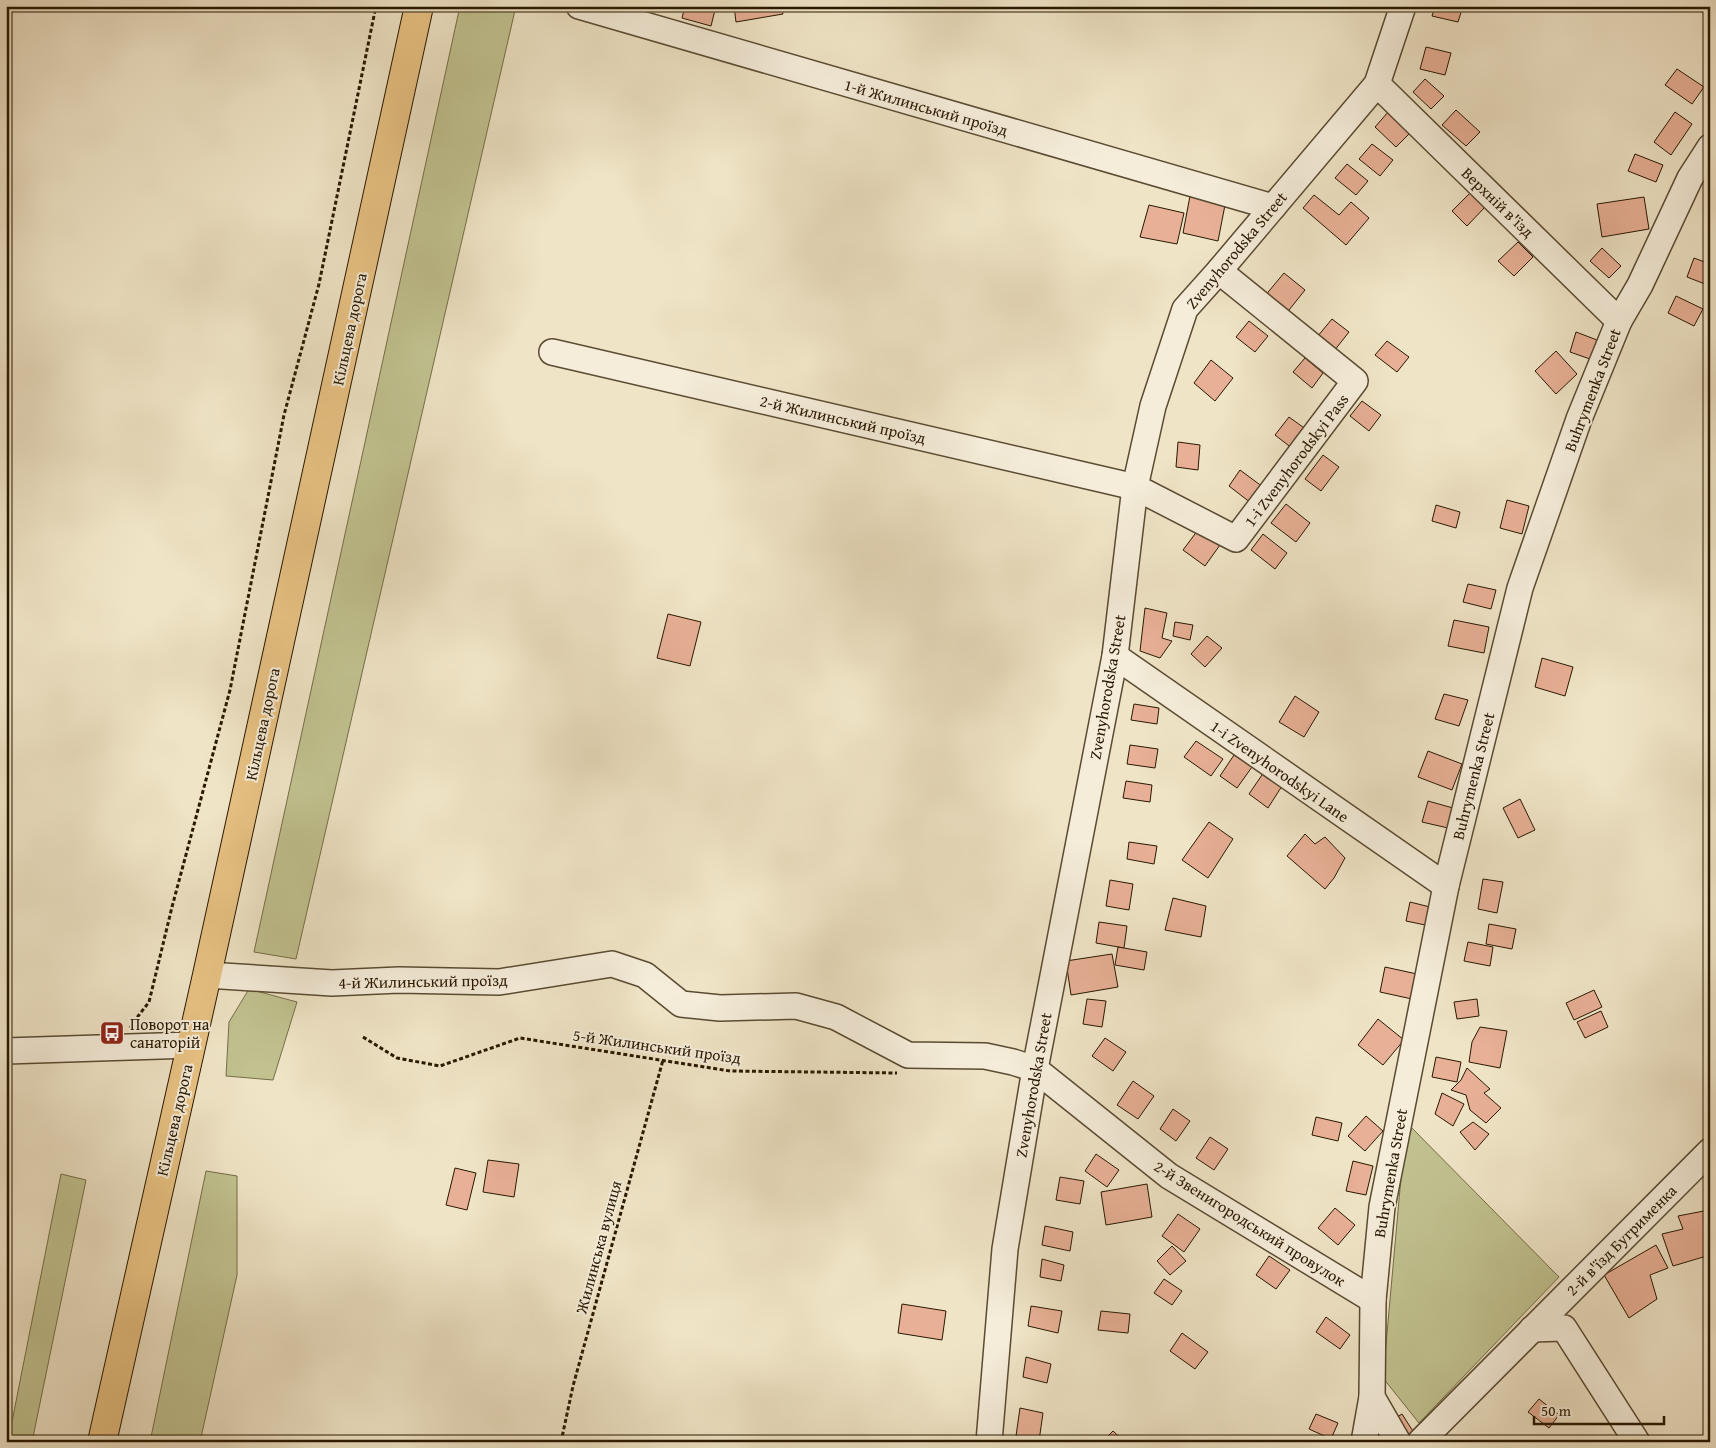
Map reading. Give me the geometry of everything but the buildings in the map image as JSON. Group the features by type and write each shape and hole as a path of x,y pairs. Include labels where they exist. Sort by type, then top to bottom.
{"highway":[{"name":"Кільцева дорога","path":"102,1442 207,975 420,6"}],"street":[{"name":"1-й Жилинський проїзд","path":"579,6 1273,208"},
{"name":"Zvenyhorodska Street","path":"990,1442 1004,1248 1034,1069 1115,656 1135,487 1153,406 1185,309 1377,84 1403,6"},
{"name":"Верхній в'їзд","path":"1377,84 1619,321"},
{"name":"Buhrymenka Street","path":"1364,1442 1372,1398 1373,1300 1382,1207 1446,886 1520,588 1579,419 1619,321 1640,284 1690,178 1710,147"},
{"name":"1-i Zvenyhorodskyi Pass","path":"1135,487 1236,539 1356,381 1219,271"},
{"name":"2-й Жилинський проїзд","path":"552,352 1135,487"},
{"name":"1-i Zvenyhorodskyi Lane","path":"1115,656 1446,886"},
{"name":"4-й Жилинський проїзд","path":"207,975 332,983 399,980 499,982 612,964 645,976 681,1004 720,1008 796,1006 836,1017 908,1056 985,1056 1034,1069"},
{"path":"6,1051 191,1045"},
{"name":"2-й Звенигородський провулок","path":"1034,1069 1169,1176 1373,1300"},
{"name":"2-й в'їзд Бугрименка","path":"1420,1442 1710,1151"},
{"path":"1532,1329 1564,1328 1637,1442"},
{"path":"1372,1398 1398,1442"}],"path":[{"path":"124,1047 132,1024 149,1002 172,907 230,690 284,415 319,284 376,6"},
{"name":"5-й Жилинський проїзд","path":"363,1037 397,1058 440,1066 520,1038 730,1071 906,1073"},
{"name":"Жилинська вулиця","path":"561,1442 573,1386 663,1060"}],"green space":[{"path":"460,6 516,6 296,959 254,952"},
{"path":"249,989 297,1002 273,1080 226,1076 229,1022"},
{"path":"1406,1122 1559,1277 1419,1423 1383,1378"},
{"path":"206,1171 237,1176 237,1275 200,1442 150,1442"},
{"path":"61,1174 86,1180 32,1442 8,1442"}],"place":[{"name":"Поворот на санаторій","path":"112,1033"}]}
